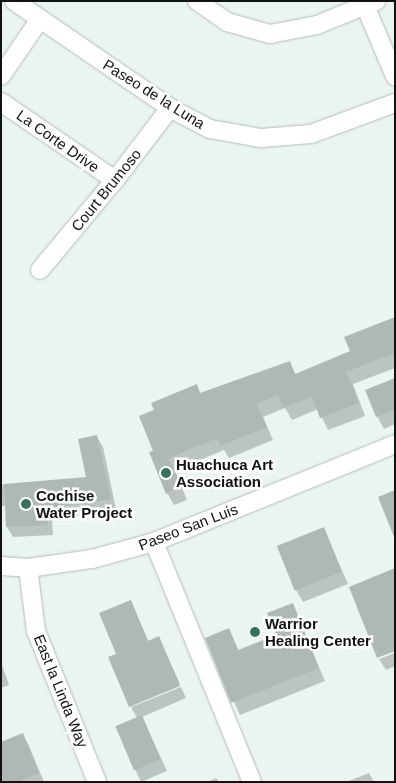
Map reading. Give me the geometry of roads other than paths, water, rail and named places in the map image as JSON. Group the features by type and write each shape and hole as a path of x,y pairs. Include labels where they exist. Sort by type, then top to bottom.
{"street":[{"name":"Paseo de la Luna","path":"14,1 170,108 210,129 262,138 311,134 395,103"},
{"path":"197,1 228,22 270,34 318,24 368,3 395,76"},
{"path":"1,76 40,19"},
{"name":"La Corte Drive","path":"1,102 115,180"},
{"name":"Court Brumoso","path":"40,270 115,180 170,108"},
{"name":"Paseo San Luis","path":"1,566 28,568 92,559 154,542 395,444"},
{"path":"154,542 252,782"},
{"name":"East la Linda Way","path":"28,568 36,631 97,782"}],"place":[{"name":"Huachuca Art Association","path":"166,473"},
{"name":"Cochise Water Project","path":"26,504"},
{"name":"Warrior Healing Center","path":"255,632"}]}
